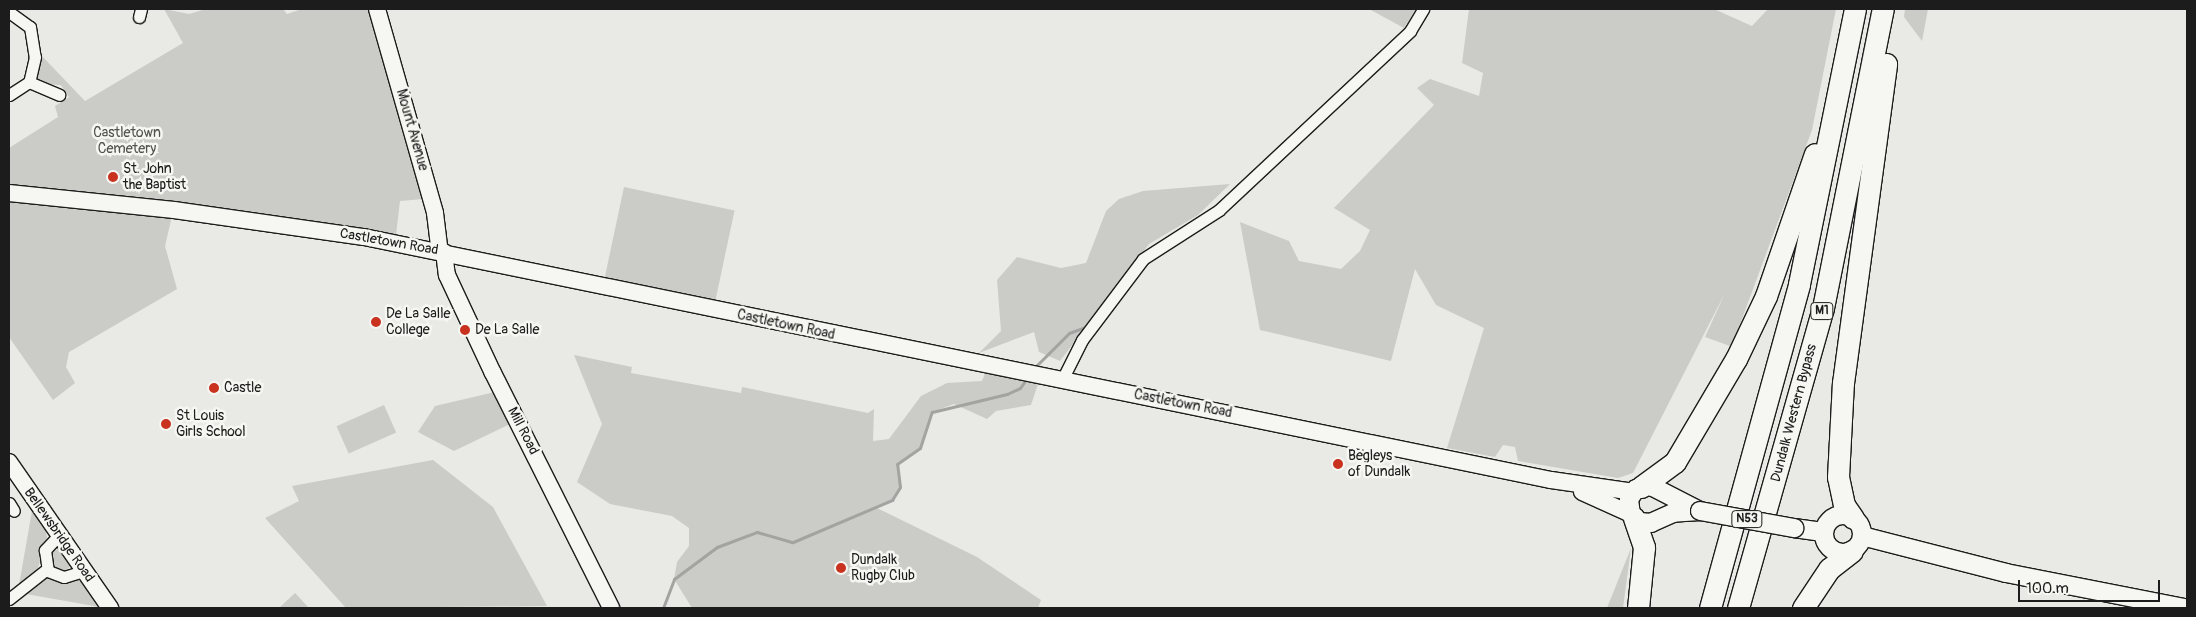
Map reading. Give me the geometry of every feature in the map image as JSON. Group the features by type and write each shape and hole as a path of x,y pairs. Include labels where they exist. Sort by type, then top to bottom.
{"highway":[{"path":"1644,489 1674,462 1696,431 1766,296 1815,154 1846,9"},
{"name":"Dundalk Western Bypass","path":"1710,608 1799,284 1855,9"},
{"name":"Dundalk Western Bypass","path":"1738,608 1823,308 1883,9"},
{"path":"1803,608 1855,535 1844,505 1838,477 1844,383 1877,149 1892,9"},
{"path":"1632,516 1644,547 1638,608"}],"main road":[{"name":"Mount Avenue","path":"377,9 435,213 442,252"},
{"name":"Castletown Road","path":"9,193 174,210 442,252 1559,482 1644,489"},
{"name":"Mill Road","path":"442,252 447,274 492,373 611,608"},
{"name":"Bellewsbridge Road","path":"11,470 110,608"},
{"name":"Castletown Road","path":"1559,482 1632,516"},
{"name":"N53","path":"1644,489 1700,511 1824,532"},
{"path":"1632,516 1628,504 1644,489 1666,506 1659,519"},
{"name":"N53","path":"1632,516 1645,524 1659,519 1700,511"},
{"path":"1855,535 1834,551 1826,544 1824,532 1834,517 1855,535 2006,573 2185,608"}],"street":[{"path":"1062,380 1082,340 1143,259 1219,210 1410,31 1423,9"},
{"path":"9,12 30,27 35,40 29,82 9,95"},
{"path":"29,82 59,96"},
{"path":"47,569 45,550 59,535"},
{"path":"47,569 64,577 84,571"},
{"path":"9,599 47,569"}],"green space":[{"name":"Castletown Cemetery","path":"164,9 189,14 206,9 283,9 287,14 302,9 369,9 423,199 400,201 396,235 207,207 9,188 9,148 58,117 55,106 69,97 61,85 43,84 36,77 40,54 85,101 183,43"},
{"path":"1369,9 1416,9 1404,28"},
{"path":"1469,9 1714,9 1752,26 1768,9 1836,9 1812,130 1736,335 1730,346 1705,337 1725,293 1633,473 1618,478 1518,461 1515,447 1503,445 1495,457 1447,448 1484,328 1436,305 1415,269 1391,361 1260,330 1240,222 1289,241 1299,261 1341,269 1360,251 1370,230 1334,208 1434,105 1417,88 1430,79 1479,96 1483,73 1462,63"},
{"path":"1905,9 1928,9 1922,41 1904,17"},
{"path":"1230,184 1198,215 1149,244 1060,361 1039,352 1034,332 979,353 1001,331 997,280 1017,257 1061,268 1086,263 1106,211 1119,199 1143,191"},
{"path":"624,187 735,210 715,301 605,278"},
{"path":"9,201 172,216 165,246 177,289 69,352 66,367 75,383 53,400 9,337"},
{"path":"574,355 632,367 631,373 741,393 742,387 868,413 874,409 873,441 889,439 921,396 947,383 982,381 986,371 1039,381 1031,405 996,411 987,419 954,404 932,412 920,448 897,464 900,487 892,500 877,508 977,557 1041,600 1038,608 692,608 674,579 677,562 689,546 689,528 672,516 610,504 577,482 602,424"},
{"path":"495,392 510,424 454,451 418,432 435,406"},
{"path":"384,405 396,432 349,454 336,426"},
{"path":"433,460 493,507 547,606 346,608 265,518 299,501 292,486"},
{"path":"32,511 45,527 47,538 37,571 19,585"},
{"path":"1631,548 1623,608 1607,608"},
{"path":"61,549 69,552 72,560 69,568 61,571 53,568 50,560 53,552"},
{"path":"43,578 83,578 105,608 26,594"},
{"path":"295,593 309,608 279,608"}],"waterway":[{"path":"1033,369 1069,333 1088,326"},
{"path":"663,608 674,579 717,547 757,532 793,542 892,500 900,487 897,464 920,448 932,412 1007,394 1020,388 1027,378"}],"place":[{"name":"St. John the Baptist","path":"113,177"},
{"name":"De La Salle College","path":"376,322"},
{"name":"De La Salle","path":"465,330"},
{"name":"Castle","path":"214,388"},
{"name":"St Louis Girls School","path":"166,424"},
{"name":"Begleys of Dundalk","path":"1338,464"},
{"name":"Dundalk Rugby Club","path":"841,568"}]}
